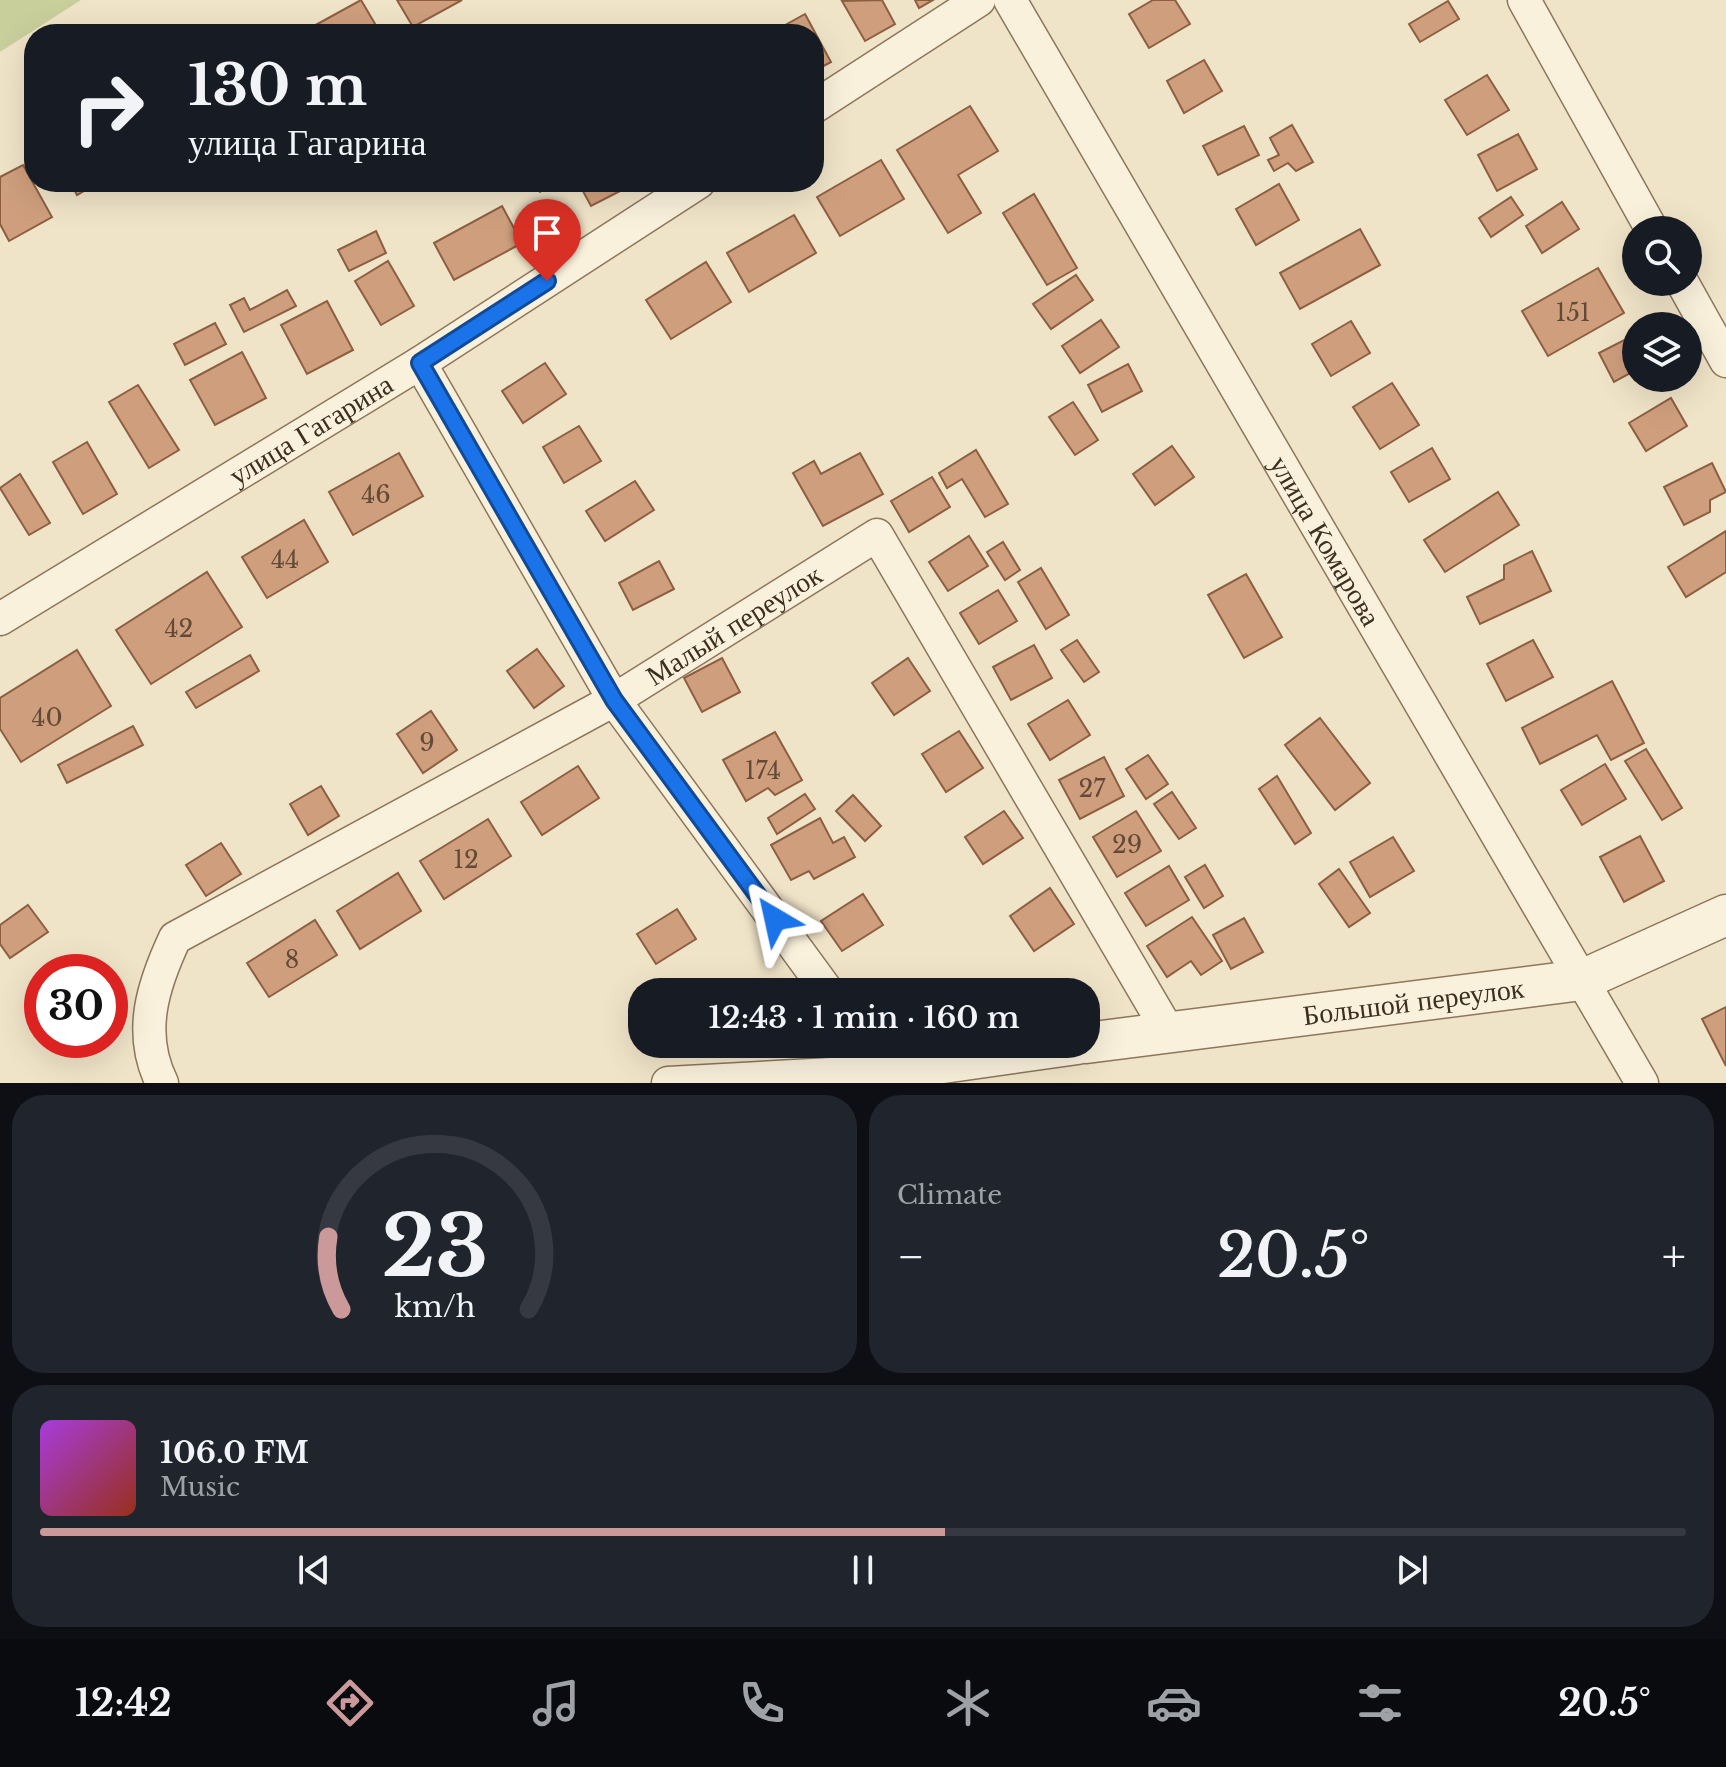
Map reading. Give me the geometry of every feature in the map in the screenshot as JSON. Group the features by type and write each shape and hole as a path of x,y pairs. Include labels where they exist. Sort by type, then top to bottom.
{"street":[{"path":"824,101 979,0"},
{"name":"улица Комарова","path":"1010,0 1642,1083"},
{"path":"1524,0 1644,216"},
{"name":"улица Гагарина","path":"0,619 420,363 684,192"},
{"path":"1690,296 1726,361"},
{"path":"420,363 614,700 818,978"},
{"name":"Малый переулок","path":"162,1083 156,1070 149,1004 158,974 175,938 614,700 877,535 1168,1031"},
{"name":"Большой переулок","path":"1100,1041 1582,980 1726,915"},
{"path":"668,1083 949,1058"}],"green space":[{"path":"0,0 81,0 44,24 24,24 24,37 0,52"}],"building":[{"path":"361,0 375,24 317,24"},
{"path":"397,0 462,0 418,24 411,24"},
{"path":"882,0 895,24 865,41 842,1"},
{"path":"915,0 933,0 919,8"},
{"path":"1153,0 1175,0 1190,24 1149,48 1129,14"},
{"path":"1448,1 1459,19 1420,42 1409,24"},
{"path":"805,14 810,24 787,24"},
{"path":"824,49 831,62 824,66"},
{"path":"1204,60 1222,91 1184,113 1167,81"},
{"path":"1487,75 1509,110 1467,135 1445,100"},
{"path":"970,106 998,151 958,175 981,213 948,233 897,150"},
{"path":"1292,125 1313,162 1296,171 1288,163 1274,171 1268,160 1279,155 1270,138"},
{"path":"1244,126 1259,155 1218,175 1203,146"},
{"path":"1518,134 1537,169 1497,191 1478,155"},
{"path":"881,160 904,199 840,236 817,197"},
{"path":"23,165 24,192 38,192 52,217 9,241 0,224 0,177"},
{"path":"1279,184 1299,220 1256,245 1236,209"},
{"path":"583,192 618,192 591,206"},
{"path":"1034,194 1077,268 1047,285 1003,213"},
{"path":"1511,197 1523,215 1491,237 1479,218"},
{"path":"1562,202 1579,229 1542,253 1526,226"},
{"path":"502,206 522,243 454,280 434,243"},
{"path":"794,215 816,253 749,292 727,253"},
{"path":"1360,229 1380,265 1300,309 1280,273"},
{"path":"376,231 386,253 349,271 338,250"},
{"path":"388,261 414,306 381,325 355,281"},
{"path":"706,262 731,302 671,339 646,300"},
{"path":"1598,268 1623,312 1548,356 1522,311"},
{"path":"1076,275 1093,300 1051,329 1033,304"},
{"path":"287,290 296,306 244,332 230,305 244,298 250,310"},
{"path":"327,301 353,350 307,374 281,325"},
{"path":"1101,320 1119,347 1080,373 1062,346"},
{"path":"1351,321 1370,353 1331,376 1312,344"},
{"path":"215,323 226,344 185,365 174,344"},
{"path":"1622,341 1622,378 1614,382 1599,353"},
{"path":"242,352 266,398 215,425 190,380"},
{"path":"545,363 566,394 523,423 502,391"},
{"path":"1128,364 1142,391 1102,412 1088,385"},
{"path":"1392,383 1419,425 1380,449 1353,407"},
{"path":"138,385 179,450 149,468 109,402"},
{"path":"1671,398 1687,426 1646,451 1629,423"},
{"path":"1073,402 1098,440 1075,455 1049,417"},
{"path":"579,426 601,461 564,483 543,447"},
{"path":"87,442 117,494 83,514 53,462"},
{"path":"1172,446 1194,477 1155,505 1133,474"},
{"path":"1432,448 1450,479 1409,502 1391,472"},
{"path":"976,450 1008,504 985,517 962,479 947,488 939,473"},
{"path":"399,453 423,496 353,535 329,492"},
{"path":"860,453 883,494 823,526 793,473 814,461 821,474"},
{"path":"1712,463 1726,492 1710,500 1710,512 1684,525 1664,487"},
{"path":"20,474 50,523 29,535 0,488"},
{"path":"932,477 950,507 909,532 891,501"},
{"path":"635,481 654,510 605,541 586,511"},
{"path":"1498,492 1519,525 1445,572 1424,540"},
{"path":"304,520 328,562 267,598 242,557"},
{"path":"1726,531 1726,572 1686,597 1668,567"},
{"path":"969,536 988,566 948,591 929,562"},
{"path":"1003,542 1020,570 1005,580 987,552"},
{"path":"1532,551 1551,591 1480,624 1467,597 1504,579 1504,565"},
{"path":"659,561 674,589 633,610 619,583"},
{"path":"1041,568 1069,615 1046,629 1018,582"},
{"path":"207,572 242,627 151,684 116,630"},
{"path":"1246,574 1282,637 1244,658 1208,595"},
{"path":"998,590 1017,621 979,644 960,613"},
{"path":"1077,640 1099,672 1084,682 1061,650"},
{"path":"1533,640 1553,677 1506,701 1487,664"},
{"path":"1034,645 1052,678 1011,700 993,667"},
{"path":"537,649 564,686 534,708 507,671"},
{"path":"77,650 111,706 21,762 0,729 0,698"},
{"path":"250,655 259,671 196,708 186,692"},
{"path":"722,658 740,692 702,712 684,678"},
{"path":"908,658 930,691 894,715 872,683"},
{"path":"1612,681 1644,743 1611,760 1597,735 1540,764 1522,728"},
{"path":"1068,700 1090,735 1050,760 1028,724"},
{"path":"431,711 457,750 423,773 397,734"},
{"path":"1320,718 1370,783 1335,810 1285,745"},
{"path":"133,726 143,745 67,783 58,765"},
{"path":"959,731 983,768 946,792 922,754"},
{"path":"775,732 802,780 775,795 768,788 746,801 723,760"},
{"path":"1646,749 1682,808 1662,820 1625,761"},
{"path":"1148,755 1168,784 1146,799 1126,769"},
{"path":"1104,757 1124,796 1080,819 1059,780"},
{"path":"1605,764 1626,799 1582,825 1561,790"},
{"path":"578,766 599,798 542,835 521,802"},
{"path":"1277,776 1311,833 1295,844 1259,789"},
{"path":"321,786 339,816 308,835 290,804"},
{"path":"1172,792 1196,828 1179,839 1154,804"},
{"path":"805,794 815,809 777,834 768,818"},
{"path":"853,795 881,826 865,841 836,811"},
{"path":"1004,811 1023,838 983,864 965,837"},
{"path":"1136,811 1161,851 1117,877 1093,837"},
{"path":"820,818 833,843 844,837 855,857 814,879 809,871 791,880 771,845"},
{"path":"488,819 511,856 444,899 420,861"},
{"path":"1640,836 1664,881 1624,902 1600,857"},
{"path":"1393,837 1414,871 1370,897 1350,862"},
{"path":"221,843 241,874 206,896 186,865"},
{"path":"1205,865 1223,896 1204,908 1185,877"},
{"path":"1169,866 1189,900 1146,926 1125,893"},
{"path":"1339,869 1370,913 1349,927 1319,884"},
{"path":"398,873 421,911 360,949 337,911"},
{"path":"1050,888 1074,924 1034,951 1010,916"},
{"path":"863,894 883,925 842,951 821,921"},
{"path":"28,905 48,932 10,958 0,944 0,925"},
{"path":"677,909 696,939 656,964 637,934"},
{"path":"1192,917 1222,961 1201,975 1191,961 1167,977 1147,946"},
{"path":"1244,918 1263,952 1231,969 1213,935"},
{"path":"315,920 337,955 269,997 247,963"},
{"path":"1726,1007 1726,1066 1702,1019"}],"route":[{"path":"547,281 420,363 614,700 775,919"}]}
